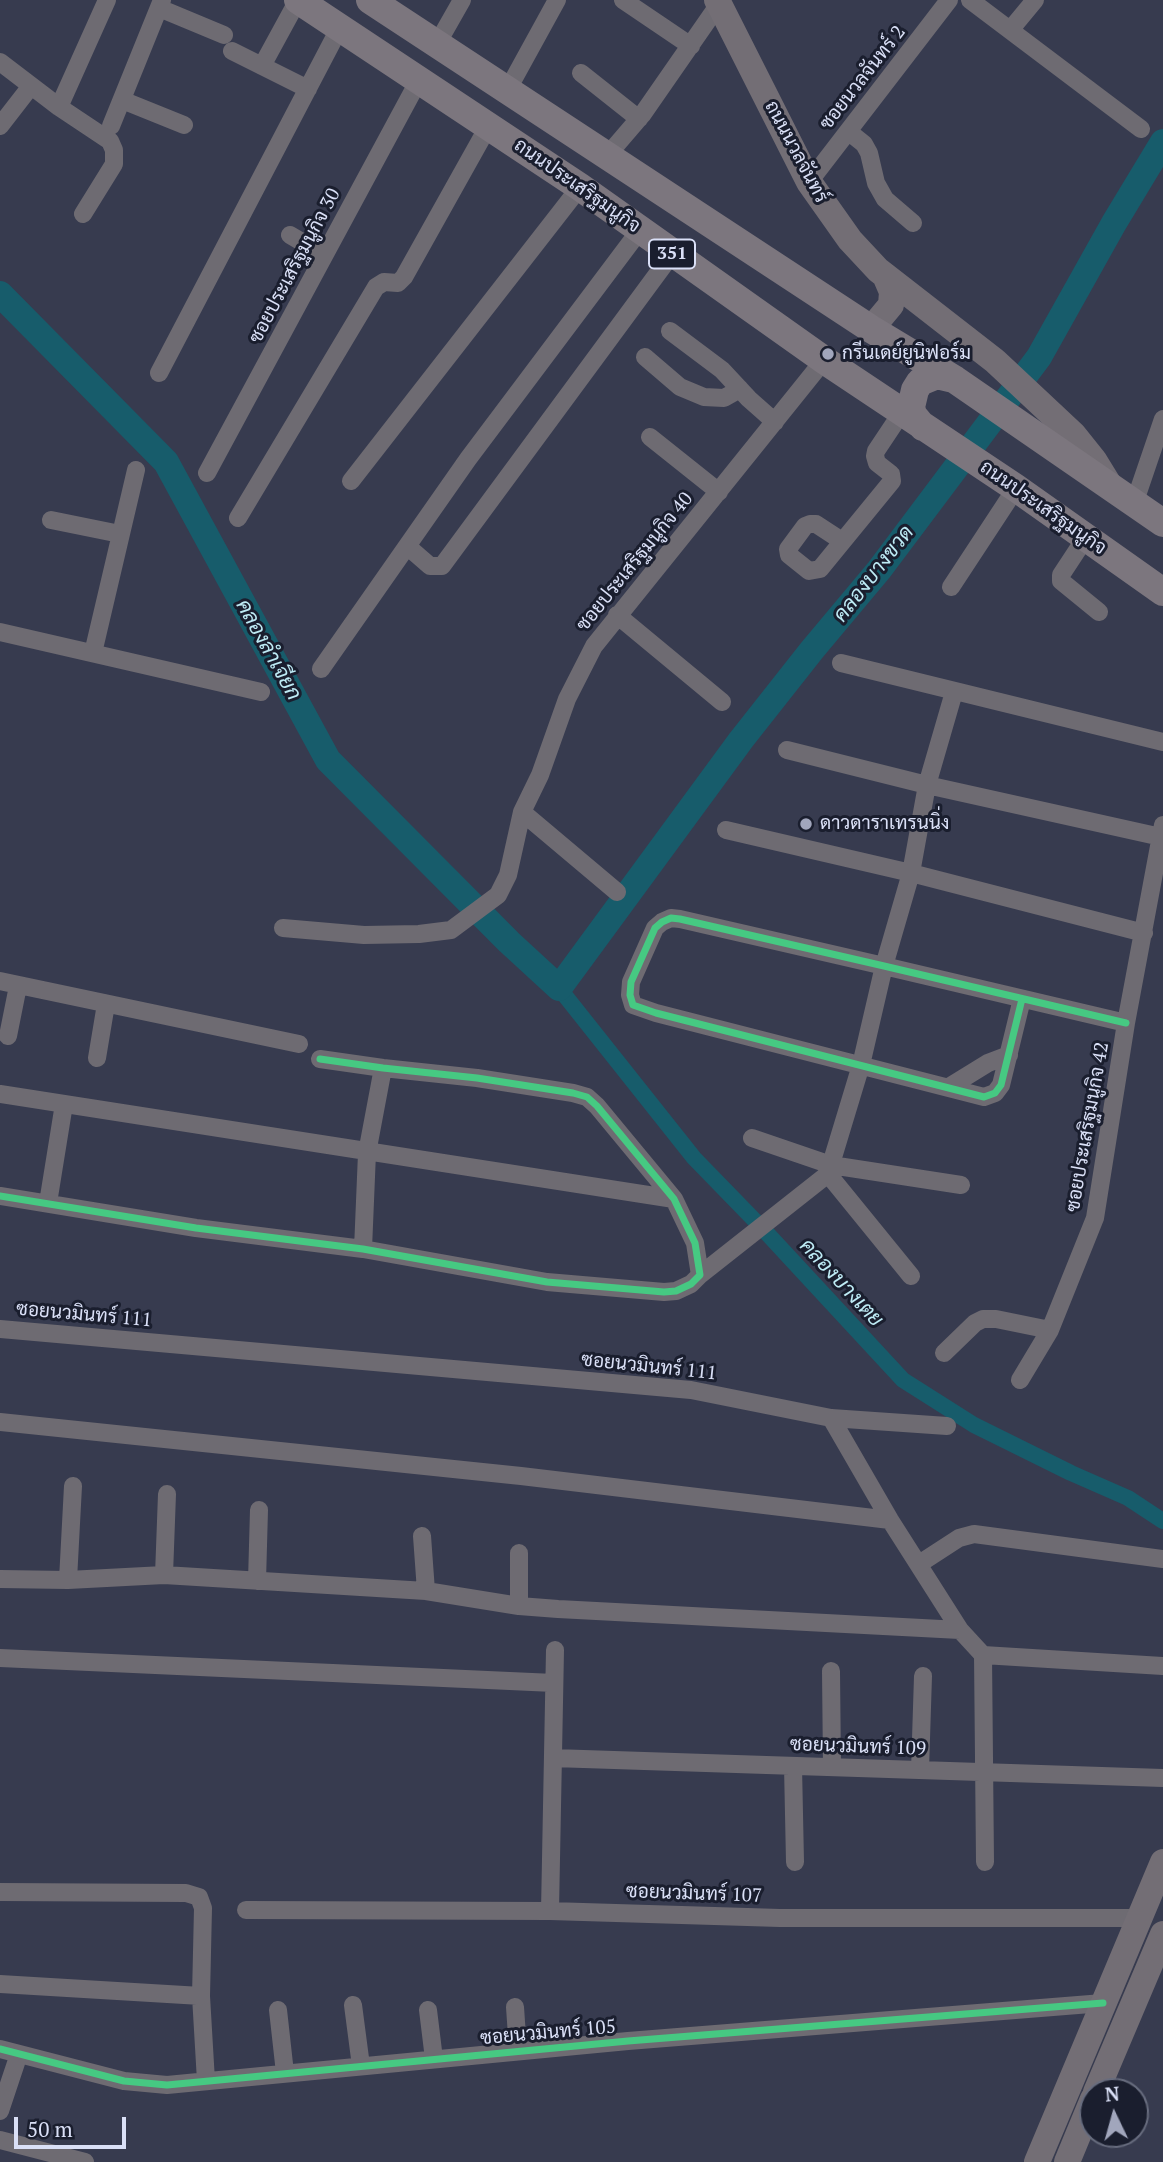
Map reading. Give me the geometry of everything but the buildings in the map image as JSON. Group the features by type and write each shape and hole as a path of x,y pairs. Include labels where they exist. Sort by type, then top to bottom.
{"main road":[{"name":"ถนนประเสริฐมนูกิจ","path":"298,0 580,187 824,360 1008,483 1163,592"},
{"name":"ถนนประเสริฐมนูกิจ","path":"370,0 981,398 1043,424 1111,487 1163,523"},
{"name":"ถนนนวลจันทร์","path":"722,4 809,182 850,240 886,278 995,361 1043,424"},
{"path":"419,78 437,44"},
{"path":"871,328 891,306 892,292 886,278"},
{"path":"935,434 914,415 911,407 915,390 920,383 937,375 954,379"},
{"path":"1037,2162 1163,1862"},
{"path":"1102,2078 1163,1934"},
{"path":"1067,2162 1079,2132"}],"street":[{"path":"59,107 107,0"},
{"path":"262,66 298,0"},
{"path":"437,44 462,0"},
{"path":"507,91 557,0"},
{"path":"623,0 691,46"},
{"name":"ซอยนวลจันทร์ 2","path":"809,182 949,0"},
{"path":"971,0 1141,129"},
{"path":"1011,29 1035,0"},
{"path":"111,127 161,4 262,66 308,89"},
{"path":"606,156 639,119 722,4"},
{"path":"159,373 340,27"},
{"path":"0,62 59,107 110,141 114,150 114,164 83,214"},
{"path":"581,73 639,119"},
{"name":"ซอยประเสริฐมนูกิจ 30","path":"207,473 419,78"},
{"path":"0,126 31,86"},
{"path":"122,100 184,125"},
{"path":"238,517 376,286 381,282 398,283 404,277 489,125"},
{"path":"849,132 864,144 869,153 876,183 885,199 913,223"},
{"path":"351,481 580,187"},
{"path":"321,669 468,458 640,230"},
{"path":"290,235 324,255"},
{"path":"407,546 430,566 442,566 672,254"},
{"path":"670,331 722,370 775,422"},
{"path":"645,357 680,387 704,397 724,398 740,389"},
{"name":"ซอยประเสริฐมนูกิจ 40","path":"283,928 364,935 451,930 498,895 508,875 522,812 540,775 566,699 594,646 824,360"},
{"path":"842,541 892,481 891,474 877,463 875,456 902,412"},
{"path":"1134,504 1163,419"},
{"path":"650,438 719,492"},
{"path":"93,653 136,470"},
{"path":"951,587 1008,483"},
{"path":"51,520 120,534"},
{"path":"1086,537 1061,575 1060,582 1099,612"},
{"path":"617,615 722,702"},
{"path":"0,632 261,692"},
{"path":"841,663 1163,742"},
{"path":"0,1196 196,1228 363,1249 547,1282 664,1292 684,1288 727,1256 830,1170 862,1065 884,967 911,873 927,785 954,692"},
{"path":"787,750 927,785 1162,831"},
{"path":"522,812 617,891"},
{"path":"726,830 911,873 1151,922"},
{"name":"ซอยประเสริฐมนูกิจ 42","path":"1020,1380 1050,1330 1095,1217 1126,1023 1151,922 1162,831"},
{"path":"1022,999 1001,1085 995,1093 984,1097 656,1013 633,1005 630,996 631,982 654,928 671,918 884,967 1126,1023"},
{"path":"0,981 299,1044"},
{"path":"8,1036 18,986"},
{"path":"97,1058 106,1004"},
{"path":"949,1087 988,1063 1009,1055"},
{"path":"320,1059 477,1078 587,1097 674,1199 695,1243 700,1275"},
{"path":"363,1249 367,1153 383,1068"},
{"path":"0,1094 674,1199"},
{"path":"48,1203 64,1104"},
{"path":"752,1138 830,1170 961,1185"},
{"path":"830,1170 911,1276"},
{"path":"944,1353 983,1319 996,1319 1050,1330"},
{"name":"ซอยนวมินทร์ 111","path":"0,1329 691,1390 831,1418 947,1426"},
{"path":"831,1418 890,1520 960,1630 983,1655 985,1862"},
{"path":"0,1422 521,1476 890,1520"},
{"path":"68,1580 73,1486"},
{"path":"164,1575 167,1494"},
{"path":"257,1581 259,1510"},
{"path":"919,1564 959,1538 974,1534 1163,1559"},
{"path":"422,1536 426,1591"},
{"path":"519,1553 519,1606"},
{"path":"0,1579 68,1580 164,1575 426,1591 519,1606 960,1630"},
{"path":"550,1911 555,1650"},
{"path":"983,1655 1163,1666"},
{"path":"0,1658 554,1683"},
{"path":"831,1671 832,1767"},
{"path":"920,1770 923,1676"},
{"name":"ซอยนวมินทร์ 109","path":"553,1758 1163,1778"},
{"path":"793,1766 795,1862"},
{"path":"0,1892 186,1893 199,1896 203,1908 201,1996 206,2081"},
{"name":"ซอยนวมินทร์ 107","path":"246,1910 550,1911 779,1918 1140,1918"},
{"path":"0,1984 201,1996"},
{"name":"ซอยนวมินทร์ 105","path":"0,2049 145,2084 206,2081 518,2051 1103,2003"},
{"path":"353,2005 361,2066"},
{"path":"515,2007 518,2051"},
{"path":"278,2010 285,2073"},
{"path":"428,2010 434,2059"},
{"path":"0,2110 19,2054"},
{"path":"0,2140 76,2161"}],"waterway":[{"name":"คลองบางขวด","path":"0,294 166,462 328,760 509,942 559,988 741,740 879,570 1039,357 1163,142"},
{"name":"คลองบางเตย","path":"559,988 694,1158 903,1380 974,1425 1128,1498 1163,1521"}],"cycle path":[{"path":"1022,999 1001,1085 995,1093 984,1097 656,1013 633,1005 630,995 631,982 655,928 671,918 884,966 1126,1023"},
{"path":"0,1196 196,1228 363,1249 547,1282 664,1292 676,1291 691,1284 700,1275 695,1243 674,1199 587,1097 477,1078 320,1059"},
{"path":"0,2049 124,2081 167,2085 628,2041 1103,2003"}],"place":[{"name":"กรีนเดย์ยูนิฟอร์ม","path":"828,354"},
{"name":"ดาวดาราเทรนนิ่ง","path":"806,824"}],"water label":[{"name":"คลองลำเจียก","path":"268,650"}]}
